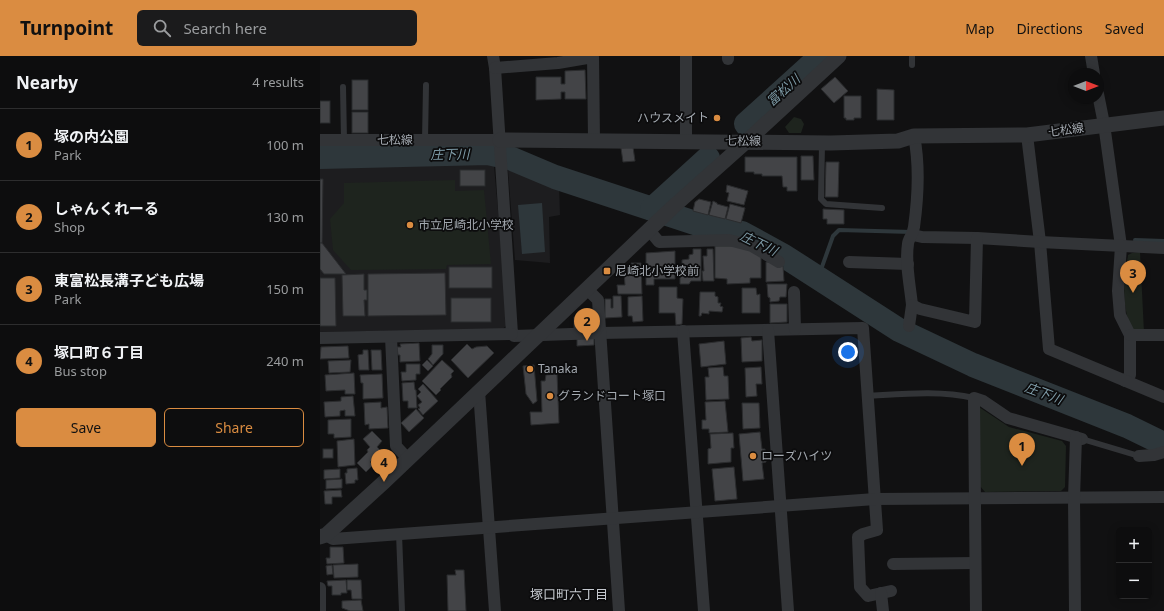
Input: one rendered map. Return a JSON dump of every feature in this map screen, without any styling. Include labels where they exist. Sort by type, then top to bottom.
[{"type":"street","points":[[686,56],[686,141]]},
{"type":"street","points":[[839,56],[673,207],[587,289],[522,335],[479,391],[402,452],[323,536],[333,539],[876,499],[1164,497]]},
{"type":"street","points":[[1091,56],[1093,68]]},
{"type":"street","points":[[522,335],[502,166],[494,62],[518,61],[558,63],[593,57],[594,140]]},
{"type":"street","points":[[1100,104],[1122,246],[1118,291],[1120,314],[1130,335],[1130,375],[1125,381]]},
{"type":"street","name":"七松線","points":[[320,140],[425,140],[500,144],[594,140],[822,142],[898,141],[914,136],[1027,135],[1104,124],[1164,118]]},
{"type":"street","points":[[1027,135],[1040,242],[1049,349],[1164,397]]},
{"type":"street","points":[[909,326],[912,305],[908,264],[908,242],[913,232],[918,194],[917,151],[914,136]]},
{"type":"street","points":[[652,228],[659,242],[728,240],[752,246],[779,262]]},
{"type":"street","points":[[913,232],[922,237],[977,238],[1164,248]]},
{"type":"street","points":[[912,305],[920,309],[975,322],[977,238]]},
{"type":"street","points":[[849,262],[908,264]]},
{"type":"street","points":[[587,289],[598,300],[619,611]]},
{"type":"street","points":[[794,292],[795,329]]},
{"type":"street","points":[[320,338],[863,328],[877,530],[858,537],[860,587],[868,596],[886,592],[883,611]]},
{"type":"street","points":[[768,330],[788,611]]},
{"type":"street","points":[[683,331],[704,611]]},
{"type":"street","points":[[1130,335],[1164,335]]},
{"type":"street","points":[[391,337],[402,452]]},
{"type":"street","points":[[479,391],[495,611]]},
{"type":"street","points":[[976,611],[974,398],[982,401],[1008,418],[1079,438],[1074,498],[1074,611]]},
{"type":"street","points":[[1139,456],[1154,455],[1164,452]]},
{"type":"street","points":[[893,564],[975,563]]},
{"type":"street","points":[[320,588],[320,611]]},
{"type":"lane","points":[[912,56],[912,65]]},
{"type":"lane","points":[[425,140],[426,85]]},
{"type":"lane","points":[[344,87],[344,140]]},
{"type":"lane","points":[[822,142],[821,198],[826,204],[882,208]]},
{"type":"lane","points":[[868,396],[915,393],[955,394],[974,398]]},
{"type":"lane","points":[[1079,438],[1139,456]]},
{"type":"lane","points":[[399,534],[402,611]]},
{"type":"shaded area","points":[[794,117],[801,119],[804,124],[801,133],[789,133],[785,127]]},
{"type":"shaded area","name":"市立尼崎北小学校","points":[[320,163],[494,166],[508,323],[503,329],[320,332]]},
{"type":"shaded area","name":"市立尼崎北小学校","points":[[508,170],[559,185],[560,215],[549,217],[550,263],[515,260]]},
{"type":"shaded area","points":[[455,180],[455,191],[484,190],[491,264],[447,265],[446,269],[351,270],[333,250],[330,219],[344,203],[344,183]]},
{"type":"shaded area","points":[[542,203],[545,252],[522,254],[518,205]]},
{"type":"shaded area","points":[[1140,252],[1144,332],[1131,329],[1124,292],[1128,255]]},
{"type":"shaded area","points":[[979,407],[1009,427],[1062,441],[1066,446],[1065,487],[1061,491],[985,492],[980,486]]},
{"type":"building","points":[[585,70],[586,99],[565,99],[565,92],[561,92],[561,99],[536,100],[536,77],[561,77],[561,84],[565,84],[565,71]]},
{"type":"building","points":[[835,77],[848,91],[834,103],[821,89]]},
{"type":"building","points":[[352,80],[368,80],[368,110],[352,110]]},
{"type":"building","points":[[877,89],[894,90],[894,120],[877,120]]},
{"type":"building","points":[[844,96],[861,96],[861,118],[846,120],[846,118],[844,118]]},
{"type":"building","points":[[320,101],[330,101],[330,123],[320,123]]},
{"type":"building","points":[[352,112],[368,112],[368,133],[352,133]]},
{"type":"building","points":[[633,147],[635,161],[623,162],[621,148]]},
{"type":"building","points":[[801,156],[813,156],[814,180],[801,180]]},
{"type":"building","points":[[745,157],[797,157],[797,191],[787,191],[787,187],[783,187],[782,176],[762,176],[762,174],[754,174],[754,172],[745,172]]},
{"type":"building","points":[[826,162],[839,162],[838,197],[825,197]]},
{"type":"building","points":[[460,170],[485,170],[485,186],[460,186]]},
{"type":"building","points":[[320,179],[323,179],[322,243],[320,243]]},
{"type":"building","points":[[727,185],[748,191],[744,205],[727,201],[729,193],[726,192]]},
{"type":"building","points":[[699,199],[711,202],[708,215],[693,211],[695,202]]},
{"type":"building","points":[[713,201],[717,204],[728,207],[725,219],[709,215]]},
{"type":"building","points":[[730,204],[745,208],[741,223],[726,219]]},
{"type":"building","points":[[823,209],[844,210],[844,224],[827,224],[827,219],[823,219]]},
{"type":"building","points":[[320,243],[322,243],[346,274],[324,274],[320,269]]},
{"type":"building","points":[[715,246],[742,246],[761,255],[761,278],[750,278],[750,283],[727,284],[727,279],[715,278]]},
{"type":"building","points":[[693,249],[701,249],[701,281],[691,281],[689,284],[680,284],[682,260],[689,259],[689,255],[693,254]]},
{"type":"building","points":[[707,249],[713,249],[714,281],[703,281],[703,256],[707,256]]},
{"type":"building","points":[[675,251],[675,279],[654,279],[654,285],[646,285],[646,253]]},
{"type":"building","points":[[766,262],[775,262],[783,266],[784,281],[766,282]]},
{"type":"building","points":[[631,263],[641,263],[642,294],[618,294],[617,285],[625,285],[624,271],[627,270],[627,266],[631,265]]},
{"type":"building","points":[[449,267],[492,267],[492,288],[449,288]]},
{"type":"building","points":[[445,273],[446,315],[368,316],[368,274]]},
{"type":"building","points":[[364,274],[364,290],[367,290],[367,300],[364,300],[365,316],[343,316],[342,275]]},
{"type":"building","points":[[320,278],[335,278],[336,326],[320,326]]},
{"type":"building","points":[[767,284],[787,284],[786,297],[780,297],[779,301],[770,302]]},
{"type":"building","points":[[659,287],[677,287],[677,298],[683,299],[682,324],[676,325],[675,313],[659,313]]},
{"type":"building","points":[[742,288],[756,288],[757,295],[760,294],[760,313],[742,313]]},
{"type":"building","points":[[700,292],[715,292],[715,296],[718,297],[718,303],[721,303],[720,306],[723,307],[722,312],[709,311],[709,314],[702,313],[701,316],[699,316]]},
{"type":"building","points":[[613,296],[621,296],[622,317],[605,318],[605,299],[611,299],[611,308],[613,308]]},
{"type":"building","points":[[642,296],[643,321],[633,322],[632,316],[628,316],[628,297]]},
{"type":"building","points":[[451,298],[491,298],[491,322],[451,322]]},
{"type":"building","points":[[770,304],[787,304],[787,322],[770,323]]},
{"type":"building","points":[[590,315],[591,327],[574,328],[574,317]]},
{"type":"building","points":[[751,337],[752,341],[762,340],[762,361],[742,362],[741,338]]},
{"type":"building","points":[[594,338],[594,345],[577,346],[577,339]]},
{"type":"building","points":[[724,341],[726,364],[701,367],[699,344]]},
{"type":"building","points":[[419,343],[420,361],[400,362],[400,355],[398,355],[397,347],[401,347],[400,344]]},
{"type":"building","points":[[467,344],[472,349],[487,346],[494,353],[468,378],[451,360]]},
{"type":"building","points":[[432,345],[443,345],[443,354],[433,365],[428,359],[432,354]]},
{"type":"building","points":[[348,346],[349,358],[320,359],[321,347]]},
{"type":"building","points":[[363,350],[368,350],[369,370],[359,370],[358,355],[363,354]]},
{"type":"building","points":[[371,350],[381,350],[382,370],[372,370]]},
{"type":"building","points":[[351,360],[350,372],[329,373],[328,361]]},
{"type":"building","points":[[427,360],[433,366],[428,371],[422,365]]},
{"type":"building","points":[[442,360],[454,371],[451,374],[452,377],[436,395],[422,381]]},
{"type":"building","points":[[406,364],[420,364],[420,374],[416,374],[416,380],[402,381],[401,372],[406,372]]},
{"type":"building","points":[[534,365],[537,401],[533,404],[526,394],[523,366]]},
{"type":"building","points":[[723,367],[724,376],[728,376],[729,399],[706,400],[705,377],[709,377],[708,368]]},
{"type":"building","points":[[761,367],[762,384],[756,384],[757,396],[746,397],[745,368]]},
{"type":"building","points":[[354,373],[355,394],[345,394],[345,390],[326,391],[325,375]]},
{"type":"building","points":[[382,374],[383,398],[363,399],[363,383],[361,383],[360,375]]},
{"type":"building","name":"グランドコート塚口","points":[[557,374],[559,423],[531,425],[530,412],[542,412],[541,381],[545,381],[546,375]]},
{"type":"building","points":[[414,382],[417,408],[408,408],[408,401],[403,401],[402,383]]},
{"type":"building","points":[[423,384],[438,401],[423,415],[418,409],[420,408],[418,405],[422,402],[417,396],[421,392],[418,389]]},
{"type":"building","points":[[353,396],[355,416],[345,416],[345,410],[340,411],[340,416],[325,417],[324,402],[341,401],[341,397]]},
{"type":"building","points":[[725,401],[728,432],[709,433],[709,429],[702,429],[702,420],[706,420],[705,402]]},
{"type":"building","points":[[381,402],[381,408],[387,407],[388,428],[369,429],[369,424],[365,425],[364,403]]},
{"type":"building","points":[[742,403],[759,403],[760,428],[743,429]]},
{"type":"building","points":[[416,409],[424,418],[409,432],[401,423]]},
{"type":"building","points":[[351,419],[351,437],[334,438],[334,434],[328,434],[328,420]]},
{"type":"building","points":[[372,431],[382,441],[377,447],[384,454],[377,461],[374,458],[370,462],[373,465],[366,472],[357,463],[368,452],[367,450],[370,447],[363,439]]},
{"type":"building","name":"ローズハイツ","points":[[760,432],[762,449],[765,449],[766,462],[762,463],[764,479],[743,481],[739,434]]},
{"type":"building","points":[[733,433],[734,448],[731,448],[731,462],[708,464],[708,449],[711,448],[710,434]]},
{"type":"building","points":[[354,439],[355,465],[338,467],[337,441]]},
{"type":"building","points":[[323,449],[333,449],[333,458],[323,458]]},
{"type":"building","points":[[734,467],[737,499],[715,501],[712,469]]},
{"type":"building","points":[[357,468],[358,480],[355,480],[355,483],[346,484],[345,473],[347,473],[347,469]]},
{"type":"building","points":[[340,469],[340,478],[324,479],[324,470]]},
{"type":"building","points":[[342,479],[342,488],[326,489],[326,480]]},
{"type":"building","points":[[341,490],[342,497],[332,497],[332,504],[325,504],[324,491]]},
{"type":"building","points":[[330,547],[343,547],[344,563],[327,564],[326,558],[330,558]]},
{"type":"building","points":[[358,564],[358,577],[334,578],[333,565]]},
{"type":"building","points":[[332,565],[333,574],[327,575],[326,566]]},
{"type":"building","points":[[455,570],[464,570],[466,611],[448,611],[447,575],[456,575]]},
{"type":"building","points":[[346,580],[347,593],[332,595],[332,586],[328,586],[327,581]]},
{"type":"building","points":[[347,580],[361,580],[362,599],[352,599],[351,590],[347,590]]},
{"type":"building","points":[[361,600],[363,611],[350,611],[342,608],[342,601]]},
{"type":"waterway","name":"富松川","points":[[746,124],[821,56]]},
{"type":"waterway","name":"庄下川","points":[[320,157],[488,153],[510,158],[555,177],[704,226],[742,233],[784,256],[899,330],[973,365],[1127,426],[1164,444]]},
{"type":"waterway","name":"富松川","points":[[652,209],[708,158]]},
{"type":"waterway","points":[[818,278],[833,236],[839,230],[912,232]]},
{"type":"waterway","points":[[1135,240],[1164,241]]},
{"type":"place","name":"ハウスメイト","points":[[717,118]]},
{"type":"place","name":"市立尼崎北小学校","points":[[410,225]]},
{"type":"place","name":"尼崎北小学校前","points":[[607,271]]},
{"type":"place","name":"東富松長溝子ども広場","points":[[1133,293]]},
{"type":"place","name":"しゃんくれーる","points":[[587,341]]},
{"type":"place","name":"Tanaka","points":[[530,369]]},
{"type":"place","name":"グランドコート塚口","points":[[550,396]]},
{"type":"place","name":"ローズハイツ","points":[[753,456]]},
{"type":"place","name":"塚の内公園","points":[[1022,466]]},
{"type":"place","name":"塚口町６丁目","points":[[384,482]]},
{"type":"district","name":"塚口町六丁目","points":[[569,594]]}]
